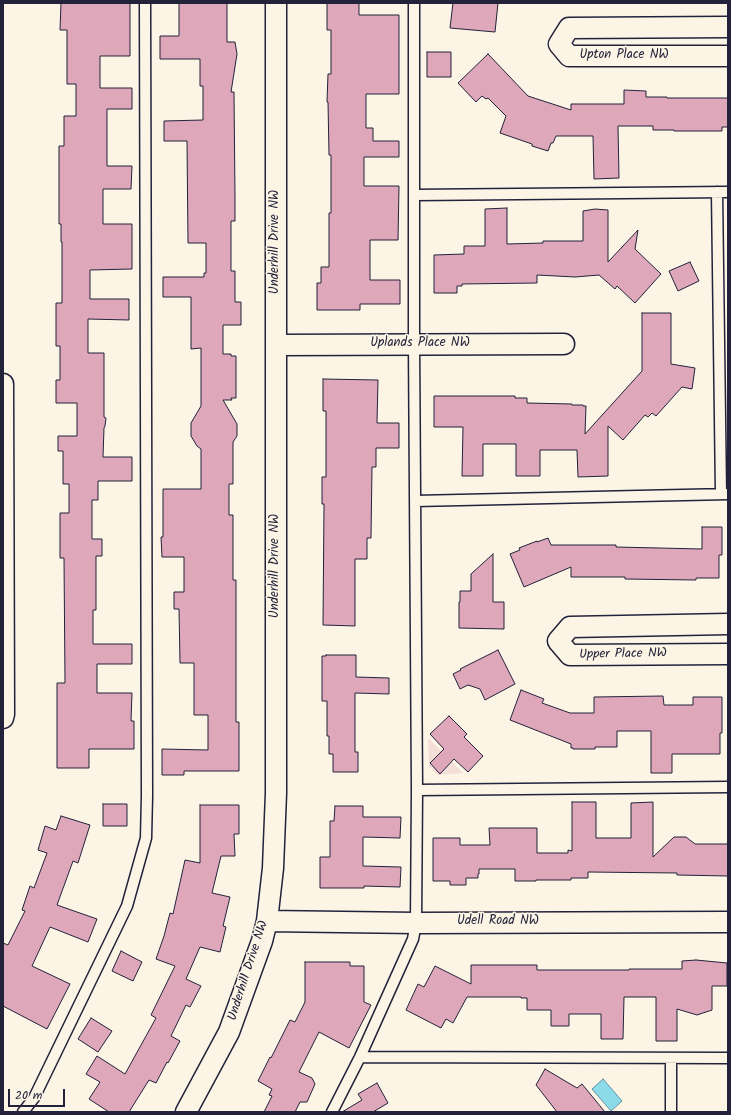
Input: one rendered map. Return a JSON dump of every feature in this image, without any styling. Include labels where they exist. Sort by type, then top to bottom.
[{"type":"street","name":"Underhill Drive NW","points":[[186,1112],[229,1032],[262,941],[267,921],[273,868],[276,792],[276,3]]},
{"type":"street","name":"Upton Place NW","points":[[728,27],[569,28],[559,44],[569,56],[728,56]]},
{"type":"street","name":"Uplands Place NW","points":[[276,345],[564,344]]},
{"type":"street","points":[[3,384],[3,718]]},
{"type":"street","name":"Upper Place NW","points":[[728,624],[570,627],[558,641],[570,655],[728,654]]},
{"type":"street","name":"Udell Road NW","points":[[267,921],[728,922]]},
{"type":"lane","points":[[23,1112],[34,1098],[127,906],[146,838],[145,3]]},
{"type":"lane","points":[[332,1112],[360,1057],[413,939],[416,922],[417,790],[414,344],[414,3]]},
{"type":"lane","points":[[415,501],[724,494],[717,192]]},
{"type":"lane","points":[[414,195],[728,192]]},
{"type":"lane","points":[[417,790],[728,787]]},
{"type":"lane","points":[[360,1057],[728,1058]]},
{"type":"lane","points":[[672,1058],[672,1112]]},
{"type":"shaded area","points":[[428,738],[463,773],[437,775],[429,766]]},
{"type":"water","points":[[603,1079],[622,1101],[611,1111],[592,1089]]},
{"type":"building","points":[[61,3],[130,3],[130,56],[100,56],[100,88],[132,88],[132,109],[107,109],[107,166],[132,166],[131,189],[103,189],[103,224],[132,224],[132,269],[90,270],[90,299],[129,299],[129,320],[88,319],[88,353],[104,353],[104,417],[106,418],[104,428],[103,457],[132,457],[132,481],[98,481],[98,500],[92,500],[92,539],[102,539],[102,556],[96,556],[96,610],[93,610],[93,644],[132,644],[132,664],[97,664],[97,693],[132,693],[131,721],[134,721],[134,749],[89,749],[89,768],[57,768],[57,683],[65,683],[64,558],[60,558],[60,513],[69,513],[69,484],[63,484],[63,451],[58,451],[58,436],[77,436],[77,403],[56,403],[56,380],[60,380],[60,346],[56,346],[56,303],[62,303],[62,242],[61,224],[59,224],[59,146],[64,146],[64,116],[76,116],[76,84],[67,84],[67,30],[60,30]]},
{"type":"building","points":[[179,3],[227,3],[227,42],[235,42],[237,54],[231,92],[234,92],[235,221],[231,221],[231,271],[235,271],[235,302],[241,302],[241,325],[223,325],[223,354],[231,354],[231,356],[236,356],[236,398],[231,398],[232,400],[223,400],[237,424],[237,436],[233,442],[233,484],[229,484],[229,515],[233,515],[233,580],[236,580],[236,722],[239,722],[239,771],[184,771],[184,775],[162,775],[162,749],[208,750],[208,715],[194,715],[194,663],[180,663],[179,609],[174,609],[174,592],[184,592],[184,557],[162,557],[161,537],[163,537],[163,489],[201,489],[201,449],[197,446],[191,436],[191,423],[201,406],[201,348],[191,349],[191,297],[163,297],[163,277],[204,277],[204,273],[206,273],[206,243],[188,243],[187,141],[164,141],[164,121],[203,120],[203,86],[200,86],[200,59],[160,59],[160,36],[179,36]]},
{"type":"building","points":[[327,3],[359,3],[359,15],[399,15],[399,94],[366,94],[366,128],[373,128],[373,141],[399,141],[399,157],[364,157],[364,186],[399,186],[398,240],[370,240],[370,280],[400,280],[400,304],[360,304],[360,310],[317,310],[317,283],[321,283],[321,267],[329,267],[329,213],[331,213],[331,155],[329,155],[327,102],[328,74],[331,74],[331,30],[327,30]]},
{"type":"building","points":[[453,3],[498,3],[495,32],[450,28]]},
{"type":"building","points":[[427,52],[451,52],[451,77],[427,77]]},
{"type":"building","points":[[488,54],[528,96],[571,110],[571,104],[624,104],[624,90],[646,91],[646,97],[728,98],[728,127],[722,127],[722,131],[674,131],[653,130],[653,126],[618,126],[619,178],[594,179],[593,136],[556,136],[548,151],[500,133],[506,116],[488,98],[486,99],[482,96],[476,102],[458,83]]},
{"type":"building","points":[[507,208],[507,244],[543,243],[543,241],[583,241],[583,211],[595,209],[608,210],[608,262],[638,230],[635,249],[661,274],[635,303],[617,286],[615,289],[599,275],[575,277],[537,275],[537,283],[462,284],[462,286],[457,286],[457,293],[434,293],[434,255],[464,254],[464,246],[485,246],[485,209]]},
{"type":"building","points":[[690,262],[699,281],[678,291],[669,271]]},
{"type":"building","points":[[642,313],[671,313],[671,364],[695,368],[692,389],[682,387],[656,416],[652,413],[648,417],[645,415],[623,440],[608,426],[608,476],[578,477],[577,450],[540,450],[540,476],[516,476],[516,444],[483,444],[483,476],[462,476],[463,427],[434,427],[434,396],[515,396],[515,398],[527,398],[527,403],[583,405],[586,406],[585,434],[642,371]]},
{"type":"building","points":[[323,379],[378,380],[377,423],[399,423],[399,448],[376,448],[376,467],[372,467],[371,538],[367,538],[367,559],[355,559],[355,626],[323,625],[324,504],[322,504],[322,477],[326,477],[326,411],[323,411]]},
{"type":"building","points":[[702,527],[722,527],[722,555],[719,555],[719,578],[696,578],[696,580],[625,579],[625,577],[571,577],[571,567],[524,587],[510,554],[520,550],[519,548],[548,538],[551,545],[616,545],[616,547],[702,549]]},
{"type":"building","points":[[493,554],[493,602],[504,602],[504,629],[459,628],[460,591],[471,591],[471,574]]},
{"type":"building","points":[[498,650],[515,684],[485,700],[480,689],[468,685],[460,689],[453,674]]},
{"type":"building","points":[[356,655],[356,677],[389,678],[389,694],[355,693],[355,752],[358,752],[358,772],[333,772],[333,754],[329,754],[329,736],[327,736],[327,701],[322,701],[322,656]]},
{"type":"building","points":[[521,690],[544,699],[542,703],[570,713],[594,713],[594,697],[663,696],[664,705],[693,705],[693,697],[722,697],[722,733],[720,733],[720,754],[672,754],[672,773],[651,773],[651,731],[617,731],[617,747],[573,749],[571,748],[571,744],[510,720]]},
{"type":"building","points":[[449,716],[467,734],[464,737],[483,756],[468,772],[454,759],[440,774],[430,763],[444,749],[430,734]]},
{"type":"building","points":[[572,802],[596,802],[596,838],[631,838],[631,803],[653,802],[653,857],[674,837],[686,837],[695,844],[728,844],[728,876],[677,875],[677,873],[588,872],[588,878],[571,878],[571,880],[515,881],[515,869],[479,869],[478,878],[466,878],[466,885],[450,885],[450,881],[433,881],[433,838],[460,838],[460,845],[490,845],[489,828],[537,828],[537,853],[568,853],[568,850],[572,851]]},
{"type":"building","points":[[103,804],[127,804],[127,826],[103,826]]},
{"type":"building","points":[[200,805],[239,805],[239,834],[234,834],[235,856],[221,856],[212,893],[230,897],[223,926],[226,927],[220,952],[200,947],[186,979],[201,986],[190,1007],[186,1005],[171,1036],[180,1041],[156,1083],[149,1080],[129,1112],[109,1112],[89,1099],[100,1082],[86,1074],[97,1056],[125,1074],[156,1018],[151,1015],[175,966],[156,959],[170,913],[173,914],[185,860],[200,863]]},
{"type":"building","points":[[335,806],[363,806],[363,817],[401,817],[400,838],[363,837],[363,866],[401,867],[400,887],[364,886],[364,888],[320,888],[320,857],[330,857],[330,821],[334,821]]},
{"type":"building","points":[[61,816],[90,825],[78,863],[73,861],[57,905],[97,919],[88,942],[50,927],[32,966],[70,984],[47,1029],[3,1006],[3,943],[8,945],[25,911],[22,910],[30,886],[34,888],[47,853],[38,850],[45,826],[56,830]]},
{"type":"building","points":[[121,951],[142,962],[133,981],[112,971]]},
{"type":"building","points":[[696,960],[727,963],[727,986],[712,986],[712,1010],[697,1015],[677,1009],[677,1041],[656,1041],[656,997],[624,997],[623,1039],[601,1039],[601,1014],[569,1014],[569,1026],[551,1026],[551,1010],[527,1010],[527,998],[521,997],[467,997],[453,1023],[446,1019],[441,1028],[406,1010],[418,984],[424,987],[435,966],[471,984],[471,965],[537,965],[537,970],[682,969],[682,961]]},
{"type":"building","points":[[305,962],[350,962],[350,966],[364,966],[364,1002],[371,1005],[349,1048],[319,1032],[299,1072],[312,1078],[315,1084],[307,1102],[300,1102],[295,1112],[264,1112],[272,1096],[269,1095],[272,1089],[258,1081],[290,1020],[295,1022],[305,1002]]},
{"type":"building","points":[[91,1018],[112,1031],[98,1052],[78,1039]]},
{"type":"building","points":[[545,1069],[577,1088],[582,1084],[605,1112],[557,1112],[536,1085]]},
{"type":"building","points":[[377,1083],[388,1103],[373,1112],[342,1112],[362,1100],[358,1094]]}]
